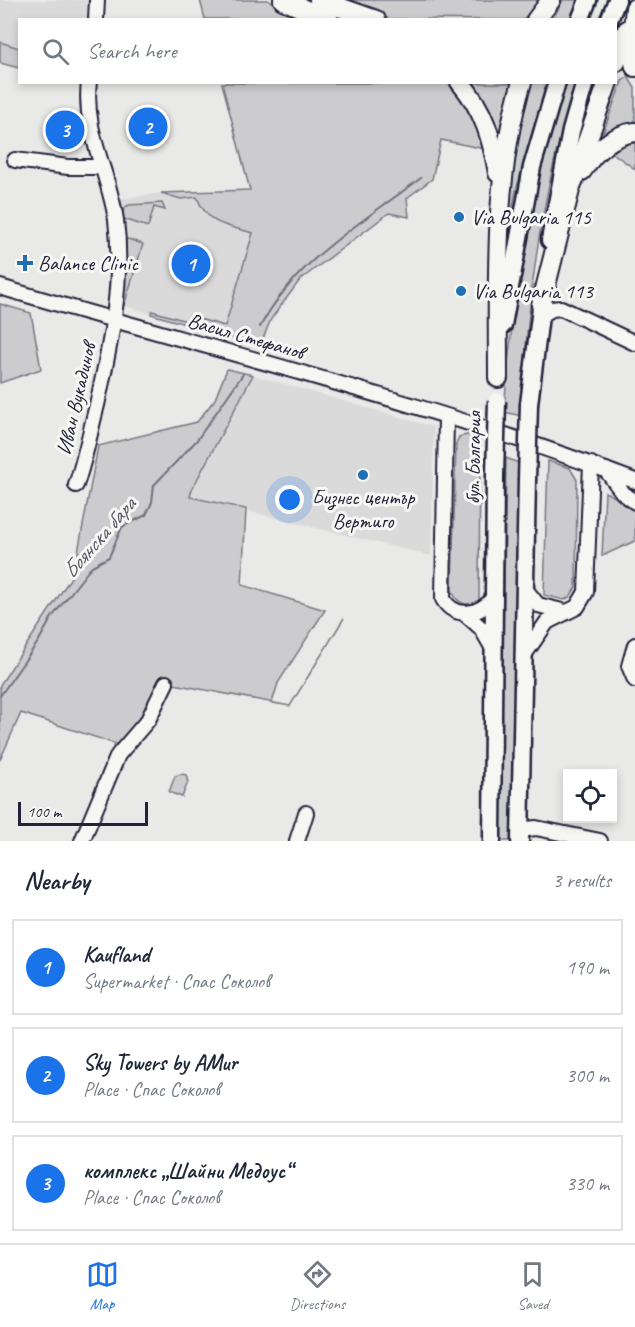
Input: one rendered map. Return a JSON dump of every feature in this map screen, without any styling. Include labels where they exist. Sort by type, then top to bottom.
[{"type":"highway","points":[[283,0],[324,18]]},
{"type":"highway","points":[[319,0],[370,18]]},
{"type":"highway","points":[[538,18],[552,0]]},
{"type":"highway","points":[[546,18],[552,0]]},
{"type":"highway","points":[[617,56],[635,7]]},
{"type":"highway","points":[[635,7],[631,47],[635,67]]},
{"type":"highway","points":[[462,84],[482,111],[488,126],[502,198]]},
{"type":"highway","points":[[498,378],[498,282],[502,198],[507,145],[522,84]]},
{"type":"highway","points":[[540,311],[570,190],[607,84]]},
{"type":"highway","points":[[570,190],[591,157],[606,144],[635,132]]},
{"type":"main road","points":[[581,18],[588,0]]},
{"type":"main road","points":[[610,18],[617,0]]},
{"type":"main road","name":"бул. България","points":[[492,841],[492,647],[498,378],[506,308],[521,221],[532,167],[556,84]]},
{"type":"main road","points":[[520,836],[529,404],[540,311],[562,169],[584,84]]},
{"type":"street","points":[[96,18],[97,0]]},
{"type":"street","name":"Иван Вукадинов","points":[[76,485],[82,468],[114,321],[116,222],[90,131],[87,99],[89,84]]},
{"type":"street","points":[[15,160],[68,167],[101,167]]},
{"type":"street","name":"Васил Стефанов","points":[[0,287],[480,427],[548,448],[635,481]]},
{"type":"street","points":[[540,311],[561,308],[635,343]]},
{"type":"street","points":[[446,417],[442,595],[451,609],[464,613],[481,628],[492,647]]},
{"type":"street","points":[[524,655],[547,622],[581,603],[586,592],[591,464]]},
{"type":"street","points":[[606,470],[623,493],[635,502]]},
{"type":"street","points":[[526,590],[538,605],[568,612]]},
{"type":"street","points":[[464,613],[482,609],[493,598]]},
{"type":"street","points":[[635,645],[629,666],[635,680]]},
{"type":"street","points":[[82,841],[118,755],[148,720],[166,683]]},
{"type":"street","points":[[297,841],[305,818]]},
{"type":"street","points":[[520,836],[536,828],[600,841]]},
{"type":"shaded area","points":[[0,0],[90,0],[89,18],[18,18],[18,48],[0,42]]},
{"type":"shaded area","points":[[200,0],[268,0],[297,18],[205,18]]},
{"type":"shaded area","points":[[330,0],[539,0],[525,18],[387,18]]},
{"type":"shaded area","points":[[563,0],[578,0],[570,18],[554,18]]},
{"type":"shaded area","points":[[0,42],[18,48],[18,68],[0,63]]},
{"type":"shaded area","points":[[628,77],[635,88],[635,127],[600,141],[622,81]]},
{"type":"shaded area","points":[[222,84],[452,84],[466,98],[485,149],[441,140],[432,179],[407,198],[409,217],[389,213],[300,280],[271,319],[260,346],[151,314],[152,311],[190,322],[192,317],[225,326],[253,233],[226,226],[212,219],[201,207],[197,197],[181,199],[161,193],[250,190]]},
{"type":"shaded area","points":[[469,84],[511,84],[500,129],[495,130]]},
{"type":"shaded area","points":[[529,84],[547,84],[516,191],[509,228],[506,225],[514,145]]},
{"type":"shaded area","points":[[563,84],[576,84],[553,165],[537,247],[527,331],[522,416],[504,412],[507,369],[524,246],[551,124]]},
{"type":"shaded area","points":[[635,138],[635,169],[607,149]]},
{"type":"shaded area","points":[[250,190],[262,238],[232,338],[124,306],[119,199],[161,193]]},
{"type":"shaded area","points":[[162,203],[165,210],[154,207],[148,227],[124,219],[122,216],[124,208],[129,205]]},
{"type":"shaded area","points":[[128,239],[143,244],[124,306],[122,241]]},
{"type":"shaded area","points":[[0,304],[31,313],[41,369],[0,383]]},
{"type":"shaded area","points":[[227,369],[253,375],[192,489],[190,497],[246,509],[242,585],[325,610],[278,683],[272,703],[174,684],[119,745],[21,713],[0,760],[0,685],[74,573],[98,446],[197,422],[215,399]]},
{"type":"shaded area","points":[[253,375],[434,427],[431,556],[190,497],[192,489]]},
{"type":"shaded area","points":[[471,434],[480,437],[479,603],[470,604],[459,601],[452,590],[456,444],[459,437]]},
{"type":"shaded area","points":[[506,458],[521,464],[514,841],[500,841]]},
{"type":"shaded area","points":[[548,461],[570,468],[577,480],[576,587],[570,597],[564,600],[544,595]]},
{"type":"shaded area","points":[[605,492],[635,507],[635,541],[602,556]]},
{"type":"shaded area","points":[[186,775],[188,782],[182,797],[169,792],[175,776]]},
{"type":"waterway","name":"Боянска бара","points":[[260,327],[275,303],[311,262],[353,227],[421,178]]},
{"type":"waterway","name":"Боянска бара","points":[[0,696],[38,642],[52,617],[92,566],[109,557],[122,527],[146,515],[152,502],[154,485],[197,440],[243,374]]},
{"type":"place","name":"Sky Towers by AMur","points":[[148,127]]},
{"type":"place","name":"комплекс „Шайни Медоус“","points":[[65,130]]},
{"type":"place","name":"Via Bulgaria 115","points":[[459,217]]},
{"type":"place","name":"Balance Clinic","points":[[25,263]]},
{"type":"place","name":"Kaufland","points":[[191,264]]},
{"type":"place","name":"Via Bulgaria 113","points":[[461,291]]},
{"type":"place","name":"Бизнес център Вертиго","points":[[363,475]]}]
